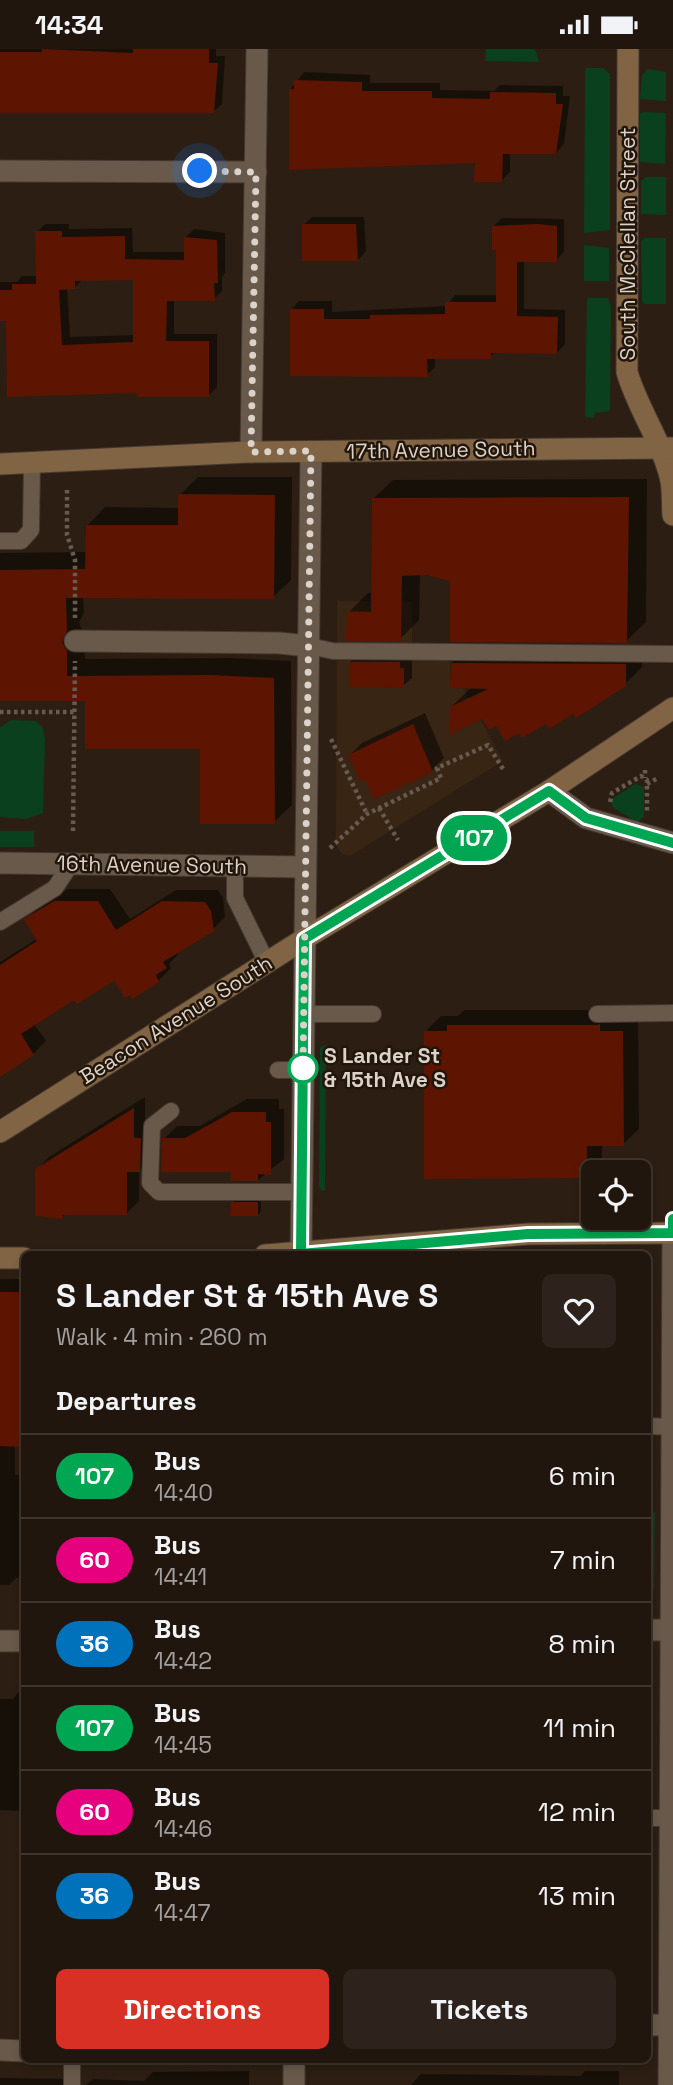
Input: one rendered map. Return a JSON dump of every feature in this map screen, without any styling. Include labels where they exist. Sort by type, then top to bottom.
[{"type":"main road","name":"South McClellan Street","points":[[628,49],[627,372],[634,396],[667,448],[673,515]]},
{"type":"main road","name":"17th Avenue South","points":[[0,464],[251,452],[667,448]]},
{"type":"main road","name":"Beacon Avenue South","points":[[0,1132],[304,939],[549,791],[673,708]]},
{"type":"main road","points":[[371,1251],[441,1248],[528,1234],[673,1233],[673,1216]]},
{"type":"main road","points":[[0,1258],[21,1258]]},
{"type":"street","points":[[251,452],[257,49]]},
{"type":"street","points":[[0,171],[256,172]]},
{"type":"street","points":[[301,1251],[311,451]]},
{"type":"street","points":[[75,641],[279,642],[309,646]]},
{"type":"street","points":[[549,791],[586,818],[673,843]]},
{"type":"street","name":"16th Avenue South","points":[[0,863],[304,867]]},
{"type":"street","points":[[669,2085],[673,1233]]},
{"type":"street","points":[[651,1630],[672,1630]]},
{"type":"street","points":[[0,1641],[21,1641]]},
{"type":"street","points":[[651,2025],[671,2025]]},
{"type":"street","points":[[0,2050],[21,2051]]},
{"type":"street","points":[[294,2063],[294,2085]]},
{"type":"lane","points":[[0,541],[21,541],[31,530],[32,463]]},
{"type":"lane","points":[[309,646],[333,651],[673,654]]},
{"type":"lane","points":[[0,922],[55,888],[71,864]]},
{"type":"lane","points":[[235,865],[235,898],[267,963]]},
{"type":"lane","points":[[597,1014],[673,1013]]},
{"type":"lane","points":[[303,1014],[373,1014]]},
{"type":"lane","points":[[278,1070],[303,1070]]},
{"type":"lane","points":[[170,1111],[152,1126],[150,1183],[159,1192],[302,1192]]},
{"type":"lane","points":[[651,1426],[672,1427]]},
{"type":"lane","points":[[651,1818],[672,1818]]},
{"type":"lane","points":[[72,2063],[72,2085]]},
{"type":"path","points":[[0,712],[74,712]]},
{"type":"path","points":[[331,738],[367,814]]},
{"type":"path","points":[[330,848],[367,814],[441,778],[437,768],[488,745],[503,769]]},
{"type":"path","points":[[645,770],[647,820]]},
{"type":"path","points":[[610,801],[612,793],[638,776],[645,778]]},
{"type":"path","points":[[647,784],[658,778]]},
{"type":"path","points":[[379,808],[398,840]]},
{"type":"shaded area","points":[[337,601],[412,602],[412,651],[450,651],[450,688],[463,688],[503,761],[350,856],[342,854],[336,845]]},
{"type":"green space","points":[[486,49],[535,49],[539,62],[485,61]]},
{"type":"green space","points":[[585,68],[603,68],[610,74],[610,230],[584,233]]},
{"type":"green space","points":[[648,69],[666,72],[666,101],[640,99],[642,75]]},
{"type":"green space","points":[[666,113],[665,164],[640,162],[640,114]]},
{"type":"green space","points":[[646,177],[666,177],[666,215],[641,214],[641,181]]},
{"type":"green space","points":[[644,238],[666,238],[666,304],[644,304],[642,301],[641,242]]},
{"type":"green space","points":[[584,245],[609,248],[609,281],[584,281]]},
{"type":"green space","points":[[587,298],[608,298],[611,306],[610,411],[595,413],[594,418],[585,417]]},
{"type":"green space","points":[[11,720],[36,721],[43,728],[45,739],[43,813],[26,819],[0,817],[0,727]]},
{"type":"green space","points":[[635,784],[644,787],[644,817],[637,822],[612,807],[612,799]]},
{"type":"green space","points":[[0,831],[34,831],[34,847],[0,847]]},
{"type":"green space","points":[[326,1045],[325,1190],[322,1191],[319,1186],[320,1048]]},
{"type":"green space","points":[[651,1511],[655,1512],[654,1589],[651,1589]]},
{"type":"building","points":[[42,49],[133,53],[133,49],[209,49],[209,63],[218,63],[214,113],[0,113],[0,52],[42,52]]},
{"type":"building","points":[[294,80],[362,82],[362,91],[432,91],[432,98],[490,99],[490,92],[556,93],[556,104],[563,104],[556,154],[503,154],[502,182],[474,182],[475,163],[289,170],[289,89],[294,89]]},
{"type":"building","points":[[302,224],[356,224],[358,261],[302,261]]},
{"type":"building","points":[[492,226],[557,226],[557,262],[517,262],[517,316],[558,317],[557,354],[491,353],[491,359],[427,359],[428,377],[290,376],[290,309],[324,309],[324,319],[370,319],[370,315],[445,314],[445,302],[496,302],[496,250],[492,250]]},
{"type":"building","points":[[35,231],[62,231],[62,237],[125,236],[125,259],[184,260],[184,237],[217,240],[218,283],[214,283],[215,301],[167,301],[166,341],[209,341],[209,397],[137,397],[137,393],[7,397],[6,321],[0,321],[0,290],[12,290],[12,284],[36,284]],"holes":[[[133,280],[133,342],[62,345],[59,290],[75,289],[75,281]]]},
{"type":"building","points":[[178,494],[275,495],[274,599],[66,598],[67,631],[62,642],[67,651],[67,676],[212,675],[274,678],[275,824],[200,824],[200,749],[85,749],[85,701],[0,701],[0,570],[85,569],[86,525],[178,525]]},
{"type":"building","points":[[629,497],[627,643],[450,642],[450,581],[426,575],[402,576],[401,641],[346,641],[347,611],[371,612],[372,498]]},
{"type":"building","points":[[349,662],[400,662],[400,668],[404,668],[404,688],[349,687]]},
{"type":"building","points":[[451,663],[626,664],[626,686],[576,718],[573,714],[549,729],[546,724],[522,738],[519,733],[505,741],[496,726],[489,730],[482,719],[449,735],[450,707],[488,689],[450,688]]},
{"type":"building","points":[[413,724],[433,772],[374,799],[365,779],[361,782],[348,755]]},
{"type":"building","points":[[54,901],[98,901],[116,930],[162,901],[205,902],[211,911],[214,931],[163,962],[167,968],[156,975],[159,982],[132,999],[130,995],[125,998],[114,981],[77,1004],[74,1000],[21,1034],[34,1055],[0,1077],[0,965],[37,941],[24,919]]},
{"type":"building","points":[[600,1024],[600,1031],[623,1031],[624,1146],[587,1146],[587,1160],[581,1160],[581,1178],[424,1179],[424,1031],[447,1031],[447,1025]]},
{"type":"building","points":[[134,1108],[134,1138],[141,1138],[140,1172],[127,1172],[127,1215],[63,1215],[63,1219],[35,1216],[35,1169]]},
{"type":"building","points":[[232,1112],[266,1112],[266,1122],[271,1122],[271,1175],[258,1174],[258,1181],[231,1181],[231,1172],[161,1172],[162,1138],[185,1138]]},
{"type":"building","points":[[231,1202],[258,1202],[258,1216],[230,1216]]},
{"type":"building","points":[[0,1292],[21,1292],[21,1447],[0,1446]]},
{"type":"bus line","name":"107","points":[[301,1251],[304,939],[396,887],[549,791],[586,818],[673,843]]},
{"type":"bus line","name":"107","points":[[333,1251],[528,1234],[673,1233],[673,1219]]},
{"type":"place","name":"S Lander St & 15th Ave S","points":[[303,1068]]},
{"type":"route","points":[[200,171],[256,172],[251,452],[311,451],[303,1068]]}]
